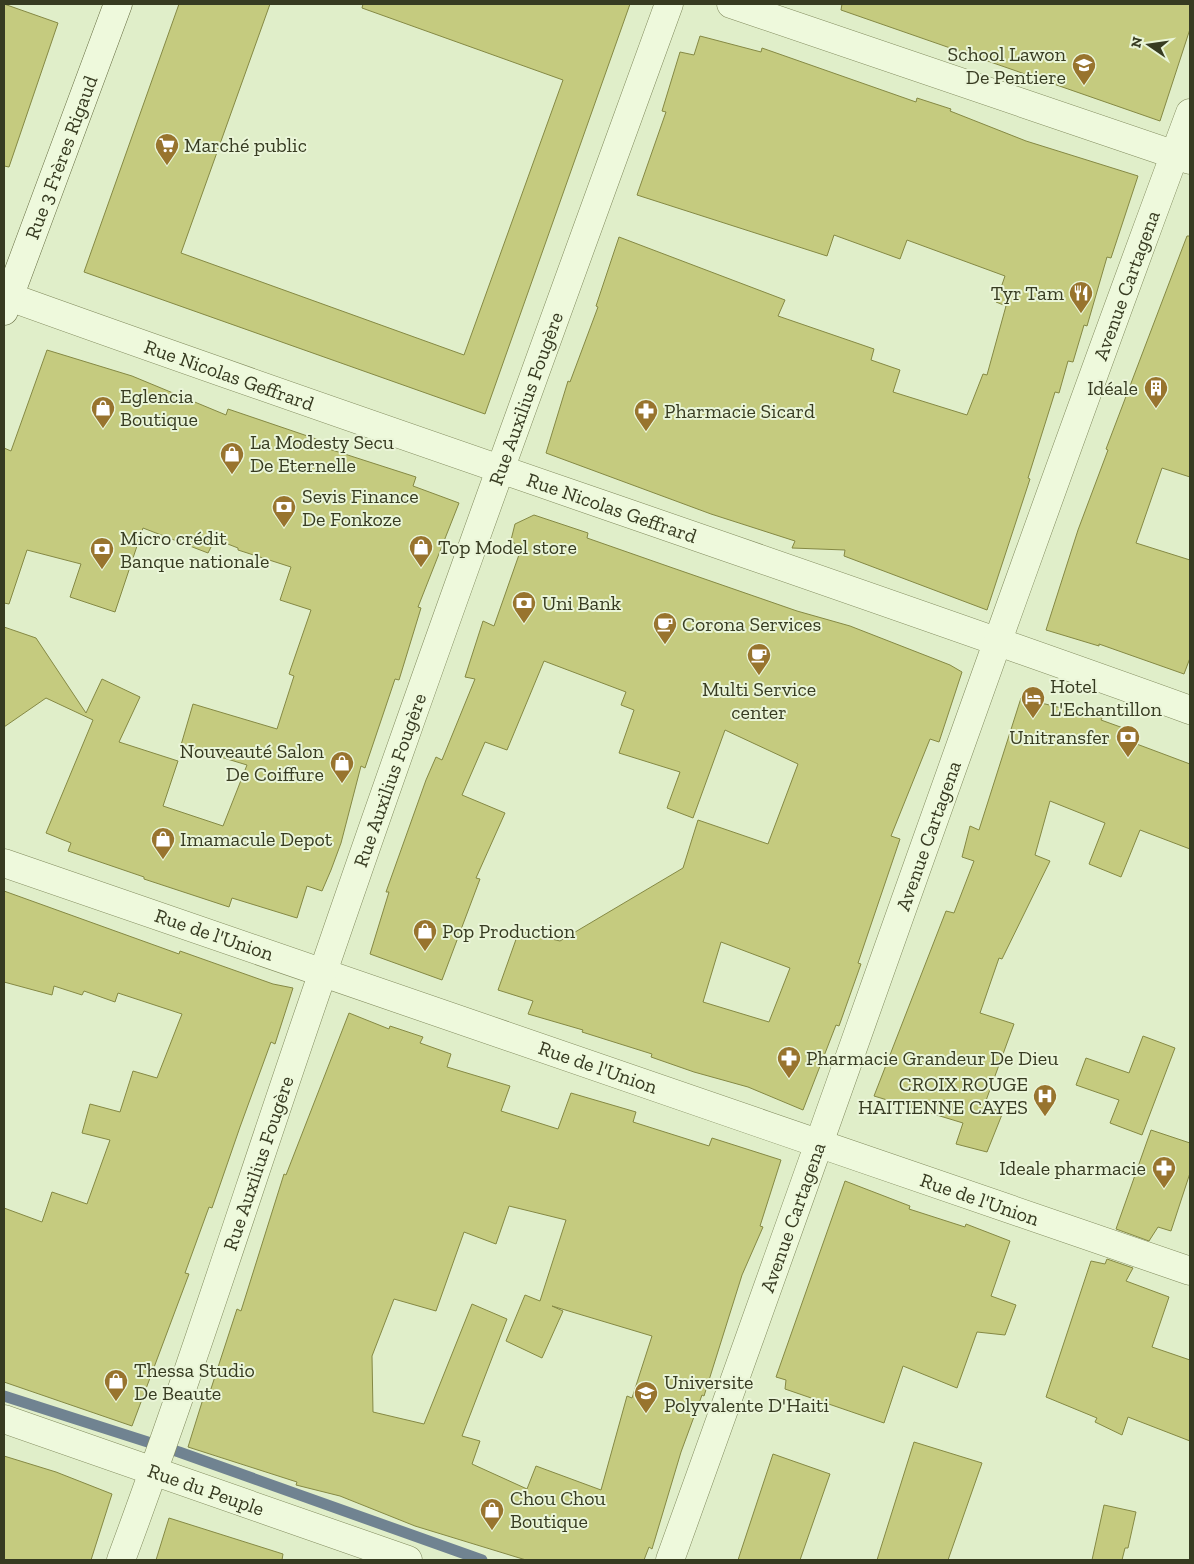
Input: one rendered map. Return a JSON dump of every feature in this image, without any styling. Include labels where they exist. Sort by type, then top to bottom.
[{"type":"street","name":"Rue 3 Frères Rigaud","points":[[6,301],[118,4]]},
{"type":"street","name":"Rue Auxilius Fougère","points":[[121,1560],[154,1470],[323,970],[500,471],[669,4]]},
{"type":"street","points":[[732,4],[1182,157]]},
{"type":"street","name":"Avenue Cartagena","points":[[670,1560],[820,1146],[996,640],[1182,157],[1190,113]]},
{"type":"street","name":"Rue Nicolas Geffrard","points":[[6,301],[996,640],[1190,710]]},
{"type":"street","name":"Rue de l'Union","points":[[4,863],[323,970],[820,1146],[1190,1271]]},
{"type":"street","name":"Rue du Peuple","points":[[4,1419],[408,1560]]},
{"type":"building","points":[[4,4],[58,23],[9,167],[4,166]]},
{"type":"building","name":"Marché public","points":[[179,4],[270,4],[181,253],[464,355],[563,80],[362,8],[363,4],[630,4],[485,414],[84,272]]},
{"type":"building","points":[[842,4],[1190,4],[1190,29],[1160,121],[841,10]]},
{"type":"building","points":[[700,36],[761,52],[762,48],[916,102],[917,98],[951,109],[950,111],[1026,141],[1138,176],[1111,258],[1107,257],[1087,326],[1084,325],[1073,362],[1068,361],[1059,393],[1055,392],[1028,478],[1030,479],[987,610],[844,556],[845,550],[792,548],[795,541],[711,514],[546,453],[568,381],[570,382],[598,307],[596,306],[619,237],[785,300],[778,316],[874,349],[871,360],[900,370],[893,392],[967,415],[983,374],[987,375],[1006,306],[996,302],[1005,276],[907,240],[900,259],[834,235],[827,256],[637,195],[666,112],[662,111],[680,52],[694,55]]},
{"type":"building","points":[[1187,236],[1190,236],[1190,477],[1162,468],[1136,543],[1190,560],[1190,658],[1184,674],[1099,644],[1099,646],[1046,630],[1078,530],[1108,450],[1106,449]]},
{"type":"building","points":[[47,350],[132,376],[226,415],[228,409],[331,444],[329,449],[416,477],[413,486],[459,503],[418,607],[421,608],[399,680],[395,679],[365,768],[361,766],[341,843],[331,870],[322,891],[307,886],[297,918],[232,898],[229,907],[144,879],[144,877],[68,851],[71,843],[46,833],[93,720],[46,698],[4,727],[4,627],[36,638],[86,713],[102,679],[140,697],[119,742],[178,761],[163,806],[223,826],[247,765],[181,745],[193,704],[277,729],[294,676],[289,674],[311,610],[280,600],[291,567],[238,550],[238,548],[215,539],[208,553],[143,528],[115,612],[70,597],[81,564],[27,550],[9,604],[4,603],[4,448],[11,451]]},
{"type":"building","points":[[534,515],[588,533],[587,538],[797,611],[850,626],[950,665],[962,672],[939,742],[930,739],[891,836],[900,839],[858,963],[861,964],[839,1026],[836,1025],[803,1110],[748,1087],[694,1072],[651,1057],[652,1054],[582,1032],[583,1030],[528,1014],[533,1001],[498,990],[519,931],[560,941],[683,868],[698,820],[768,844],[798,764],[725,730],[693,818],[667,808],[680,772],[619,753],[634,710],[621,705],[626,692],[544,661],[507,750],[485,742],[462,795],[505,813],[476,878],[480,879],[442,980],[370,954],[389,892],[386,892],[426,780],[436,757],[442,760],[475,679],[465,677],[483,621],[494,626],[521,549],[511,540],[515,524]],"holes":[[[721,942],[790,968],[769,1022],[703,1002]]]},
{"type":"building","points":[[1021,698],[1102,718],[1101,720],[1137,733],[1134,743],[1190,764],[1190,849],[1140,830],[1121,877],[1089,864],[1105,823],[1050,801],[1035,855],[1050,861],[1002,959],[999,958],[980,1013],[1014,1024],[984,1106],[1003,1112],[987,1152],[956,1144],[963,1123],[874,1096],[946,911],[954,913],[974,861],[962,857],[970,826],[979,830]]},
{"type":"building","points":[[4,891],[179,954],[180,951],[273,984],[293,988],[275,1044],[271,1042],[212,1208],[209,1207],[185,1273],[189,1274],[132,1426],[4,1382],[4,1208],[42,1222],[52,1192],[87,1204],[110,1140],[82,1133],[90,1104],[120,1112],[133,1071],[157,1078],[182,1014],[118,993],[115,1002],[84,991],[82,995],[54,986],[52,995],[4,982]]},
{"type":"building","points":[[349,1013],[389,1029],[390,1026],[423,1037],[420,1043],[451,1054],[447,1067],[510,1086],[501,1111],[558,1129],[571,1093],[636,1112],[633,1122],[709,1146],[712,1138],[781,1160],[760,1226],[763,1227],[742,1275],[704,1396],[702,1395],[681,1452],[652,1549],[649,1547],[644,1560],[526,1560],[415,1526],[340,1496],[296,1485],[297,1482],[188,1447],[203,1399],[207,1401],[237,1309],[241,1311],[284,1174],[286,1175]],"holes":[[[509,1206],[566,1220],[540,1301],[525,1295],[506,1341],[542,1358],[563,1311],[552,1306],[652,1336],[632,1398],[627,1396],[601,1490],[536,1466],[527,1489],[472,1464],[480,1441],[462,1436],[507,1319],[472,1304],[424,1424],[373,1412],[372,1356],[394,1299],[436,1311],[464,1232],[496,1244]]]},
{"type":"building","points":[[1143,1036],[1175,1048],[1142,1135],[1110,1123],[1119,1100],[1076,1085],[1086,1058],[1129,1073]]},
{"type":"building","points":[[1151,1130],[1190,1143],[1190,1173],[1171,1231],[1158,1227],[1149,1241],[1116,1229]]},
{"type":"building","points":[[845,1181],[910,1206],[909,1209],[965,1227],[966,1224],[1010,1241],[991,1296],[1016,1305],[1005,1335],[977,1332],[957,1388],[903,1366],[884,1423],[785,1389],[786,1380],[776,1377]]},
{"type":"building","points":[[1107,1259],[1133,1268],[1126,1281],[1169,1297],[1152,1347],[1190,1360],[1190,1441],[1128,1417],[1122,1435],[1095,1422],[1097,1418],[1046,1397],[1091,1261],[1105,1264]]},
{"type":"building","points":[[914,1442],[982,1463],[948,1560],[877,1560]]},
{"type":"building","points":[[773,1454],[830,1474],[800,1560],[738,1560]]},
{"type":"building","points":[[4,1456],[56,1472],[112,1494],[91,1560],[4,1560]]},
{"type":"building","points":[[1104,1505],[1136,1512],[1128,1548],[1125,1548],[1122,1560],[1092,1560]]},
{"type":"building","points":[[169,1518],[283,1554],[282,1560],[156,1560]]},
{"type":"waterway","points":[[4,1396],[179,1452],[482,1560]]},
{"type":"place","name":"School Lawon De Pentiere","points":[[1084,86]]},
{"type":"place","name":"Marché public","points":[[167,166]]},
{"type":"place","name":"Tyr Tam","points":[[1081,314]]},
{"type":"place","name":"Idéale","points":[[1156,409]]},
{"type":"place","name":"Eglencia Boutique","points":[[103,429]]},
{"type":"place","name":"Pharmacie Sicard","points":[[646,432]]},
{"type":"place","name":"La Modesty Secu De Eternelle","points":[[232,475]]},
{"type":"place","name":"Sevis Finance De Fonkoze","points":[[284,528]]},
{"type":"place","name":"Top Model store","points":[[421,568]]},
{"type":"place","name":"Micro crédit Banque nationale","points":[[102,570]]},
{"type":"place","name":"Uni Bank","points":[[524,624]]},
{"type":"place","name":"Corona Services","points":[[665,645]]},
{"type":"place","name":"Multi Service center","points":[[759,676]]},
{"type":"place","name":"Hotel L'Echantillon","points":[[1033,719]]},
{"type":"place","name":"Unitransfer","points":[[1128,758]]},
{"type":"place","name":"Nouveauté Salon De Coiffure","points":[[342,784]]},
{"type":"place","name":"Imamacule Depot","points":[[163,860]]},
{"type":"place","name":"Pop Production","points":[[425,952]]},
{"type":"place","name":"Pharmacie Grandeur De Dieu","points":[[789,1079]]},
{"type":"place","name":"CROIX ROUGE HAITIENNE CAYES","points":[[1045,1117]]},
{"type":"place","name":"Ideale pharmacie","points":[[1164,1189]]},
{"type":"place","name":"Thessa Studio De Beaute","points":[[116,1402]]},
{"type":"place","name":"Universite Polyvalente D'Haiti","points":[[646,1414]]},
{"type":"place","name":"Chou Chou Boutique","points":[[492,1531]]}]
